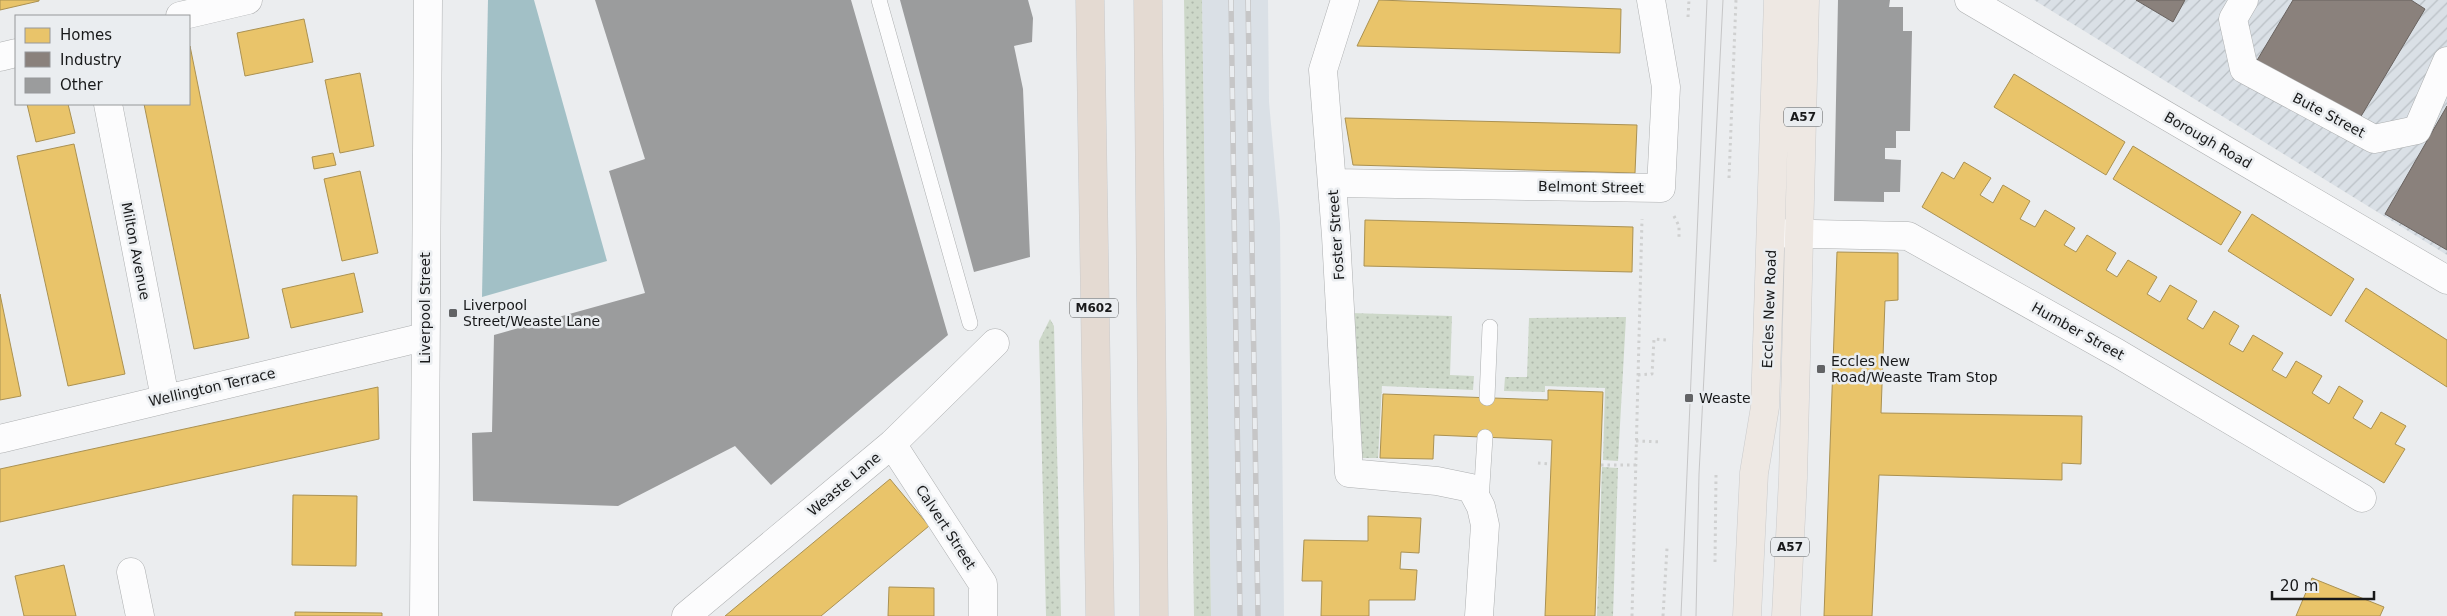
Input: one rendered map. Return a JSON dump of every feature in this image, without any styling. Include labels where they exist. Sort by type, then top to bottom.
[{"type":"highway","name":"M602","points":[[1090,0],[1100,616]]},
{"type":"highway","points":[[1148,0],[1154,616]]},
{"type":"main road","name":"Eccles New Road","points":[[1747,616],[1754,473],[1765,407],[1778,0]]},
{"type":"main road","name":"Eccles New Road","points":[[1786,616],[1793,478],[1806,0]]},
{"type":"street","points":[[184,15],[248,0]]},
{"type":"street","name":"Liverpool Street","points":[[424,616],[424,337],[428,0]]},
{"type":"street","name":"Foster Street","points":[[1345,0],[1323,70],[1332,183],[1349,473],[1437,481],[1471,488],[1481,507]]},
{"type":"street","name":"Belmont Street","points":[[1332,183],[1661,188],[1666,87],[1651,0]]},
{"type":"street","name":"Borough Road","points":[[1969,0],[2447,280]]},
{"type":"street","name":"Bute Street","points":[[2244,0],[2233,19],[2244,69],[2374,139],[2417,130],[2447,61]]},
{"type":"street","points":[[0,57],[15,53]]},
{"type":"street","name":"Milton Avenue","points":[[108,105],[165,398]]},
{"type":"street","name":"Humber Street","points":[[1772,233],[1908,236],[2117,353],[2362,498]]},
{"type":"street","name":"Wellington Terrace","points":[[0,439],[424,337]]},
{"type":"street","name":"Weaste Lane","points":[[686,616],[892,444],[995,343]]},
{"type":"street","name":"Calvert Street","points":[[892,444],[983,584],[983,616]]},
{"type":"street","points":[[1479,616],[1485,524],[1481,507]]},
{"type":"street","points":[[131,572],[140,616]]},
{"type":"lane","points":[[879,0],[970,323]]},
{"type":"lane","points":[[1487,398],[1490,327]]},
{"type":"lane","points":[[1481,507],[1485,437]]},
{"type":"path","points":[[1730,178],[1736,0]]},
{"type":"path","points":[[1632,616],[1643,188]]},
{"type":"path","points":[[1679,226],[1680,238]]},
{"type":"path","points":[[1638,374],[1652,374],[1654,340],[1666,340]]},
{"type":"path","points":[[1636,441],[1662,442]]},
{"type":"path","points":[[1538,463],[1551,464]]},
{"type":"path","points":[[1600,465],[1636,465]]},
{"type":"path","points":[[1715,569],[1716,475]]},
{"type":"path","points":[[1663,616],[1667,548]]},
{"type":"shaded area","points":[[1202,0],[1268,0],[1269,102],[1280,223],[1284,616],[1211,616]]},
{"type":"shaded area","points":[[2034,0],[2447,0],[2447,255]]},
{"type":"green space","points":[[1184,0],[1202,0],[1211,616],[1194,616]]},
{"type":"green space","points":[[1350,313],[1452,316],[1450,375],[1474,376],[1473,390],[1382,386],[1378,458],[1357,458]]},
{"type":"green space","points":[[1626,317],[1618,461],[1603,460],[1605,388],[1545,386],[1545,392],[1504,391],[1505,377],[1527,377],[1529,318]]},
{"type":"green space","points":[[1050,319],[1054,326],[1061,616],[1046,616],[1039,341]]},
{"type":"green space","points":[[1602,467],[1618,468],[1613,616],[1597,616]]},
{"type":"water","points":[[488,0],[534,0],[607,261],[482,297]]},
{"type":"building: Homes","points":[[0,0],[39,0],[39,1],[0,10]]},
{"type":"building: Homes","points":[[1379,0],[1621,9],[1620,53],[1357,46]]},
{"type":"building: Homes","points":[[304,19],[313,62],[245,76],[237,33]]},
{"type":"building: Homes","points":[[190,46],[249,338],[194,349],[144,105],[190,105]]},
{"type":"building: Homes","points":[[360,73],[374,146],[340,153],[325,80]]},
{"type":"building: Homes","points":[[2014,74],[2125,142],[2106,175],[1994,107]]},
{"type":"building: Homes","points":[[27,105],[68,105],[75,133],[36,142]]},
{"type":"building: Homes","points":[[1345,118],[1637,125],[1635,173],[1353,165]]},
{"type":"building: Homes","points":[[74,144],[125,374],[68,386],[17,156]]},
{"type":"building: Homes","points":[[2133,146],[2241,212],[2221,245],[2113,179]]},
{"type":"building: Homes","points":[[333,153],[336,165],[314,169],[312,157]]},
{"type":"building: Homes","points":[[1964,162],[1991,178],[1980,195],[1993,203],[2003,185],[2030,201],[2020,219],[2035,227],[2045,210],[2075,228],[2064,245],[2076,252],[2087,235],[2116,253],[2106,270],[2117,277],[2128,260],[2157,277],[2147,294],[2160,302],[2170,285],[2197,301],[2187,319],[2203,329],[2214,311],[2239,326],[2229,344],[2243,352],[2253,335],[2283,353],[2272,370],[2286,378],[2296,361],[2322,376],[2312,393],[2329,404],[2339,386],[2363,401],[2353,418],[2371,429],[2381,412],[2406,426],[2395,444],[2405,449],[2384,483],[1922,207],[1942,172],[1954,179]]},
{"type":"building: Homes","points":[[360,171],[378,253],[342,261],[324,179]]},
{"type":"building: Homes","points":[[2252,214],[2354,279],[2331,316],[2228,251]]},
{"type":"building: Homes","points":[[1365,220],[1633,227],[1632,272],[1364,266]]},
{"type":"building: Homes","points":[[1837,252],[1898,253],[1898,300],[1885,301],[1881,413],[2082,416],[2081,464],[2062,463],[2062,480],[1879,475],[1872,616],[1824,616]]},
{"type":"building: Homes","points":[[354,273],[363,312],[291,328],[282,289]]},
{"type":"building: Homes","points":[[2366,288],[2447,340],[2447,387],[2345,321]]},
{"type":"building: Homes","points":[[0,294],[21,396],[0,400]]},
{"type":"building: Homes","points":[[378,387],[379,439],[0,522],[0,469]]},
{"type":"building: Homes","points":[[1548,390],[1603,392],[1595,616],[1545,616],[1552,440],[1434,435],[1433,459],[1380,458],[1383,394],[1548,400]]},
{"type":"building: Homes","points":[[890,479],[929,526],[821,616],[725,616]]},
{"type":"building: Homes","points":[[293,495],[357,496],[356,566],[292,565]]},
{"type":"building: Homes","points":[[1368,516],[1421,518],[1419,553],[1401,552],[1400,569],[1417,570],[1415,600],[1369,600],[1369,616],[1321,616],[1322,581],[1302,581],[1304,540],[1368,541]]},
{"type":"building: Homes","points":[[64,565],[76,616],[24,616],[15,576]]},
{"type":"building: Homes","points":[[2312,578],[2384,607],[2380,616],[2296,616]]},
{"type":"building: Homes","points":[[889,587],[934,588],[934,616],[888,616]]},
{"type":"building: Homes","points":[[295,612],[382,613],[382,616],[295,616]]},
{"type":"building: Industry","points":[[2136,0],[2185,0],[2173,22]]},
{"type":"building: Industry","points":[[2293,0],[2411,0],[2425,9],[2357,123],[2256,62]]},
{"type":"building: Industry","points":[[2447,106],[2447,250],[2385,214]]},
{"type":"building: Other","points":[[595,0],[851,0],[948,335],[771,485],[735,446],[618,506],[473,501],[472,433],[492,432],[494,335],[645,293],[609,171],[645,159]]},
{"type":"building: Other","points":[[900,0],[1028,0],[1033,18],[1032,42],[1014,46],[1023,89],[1030,257],[974,272]]},
{"type":"building: Other","points":[[1838,0],[1890,0],[1889,7],[1903,7],[1903,31],[1912,31],[1910,131],[1896,131],[1896,148],[1885,148],[1885,159],[1901,160],[1900,192],[1884,192],[1884,202],[1834,201]]},
{"type":"tram line","points":[[1681,616],[1707,0]]},
{"type":"tram line","points":[[1696,616],[1699,474],[1723,0]]},
{"type":"railway","points":[[1231,0],[1240,616]]},
{"type":"railway","points":[[1248,0],[1258,616]]},
{"type":"place","name":"Liverpool Street/Weaste Lane","points":[[453,313]]},
{"type":"place","name":"Eccles New Road/Weaste Tram Stop","points":[[1821,369]]},
{"type":"place","name":"Weaste","points":[[1689,398]]}]
